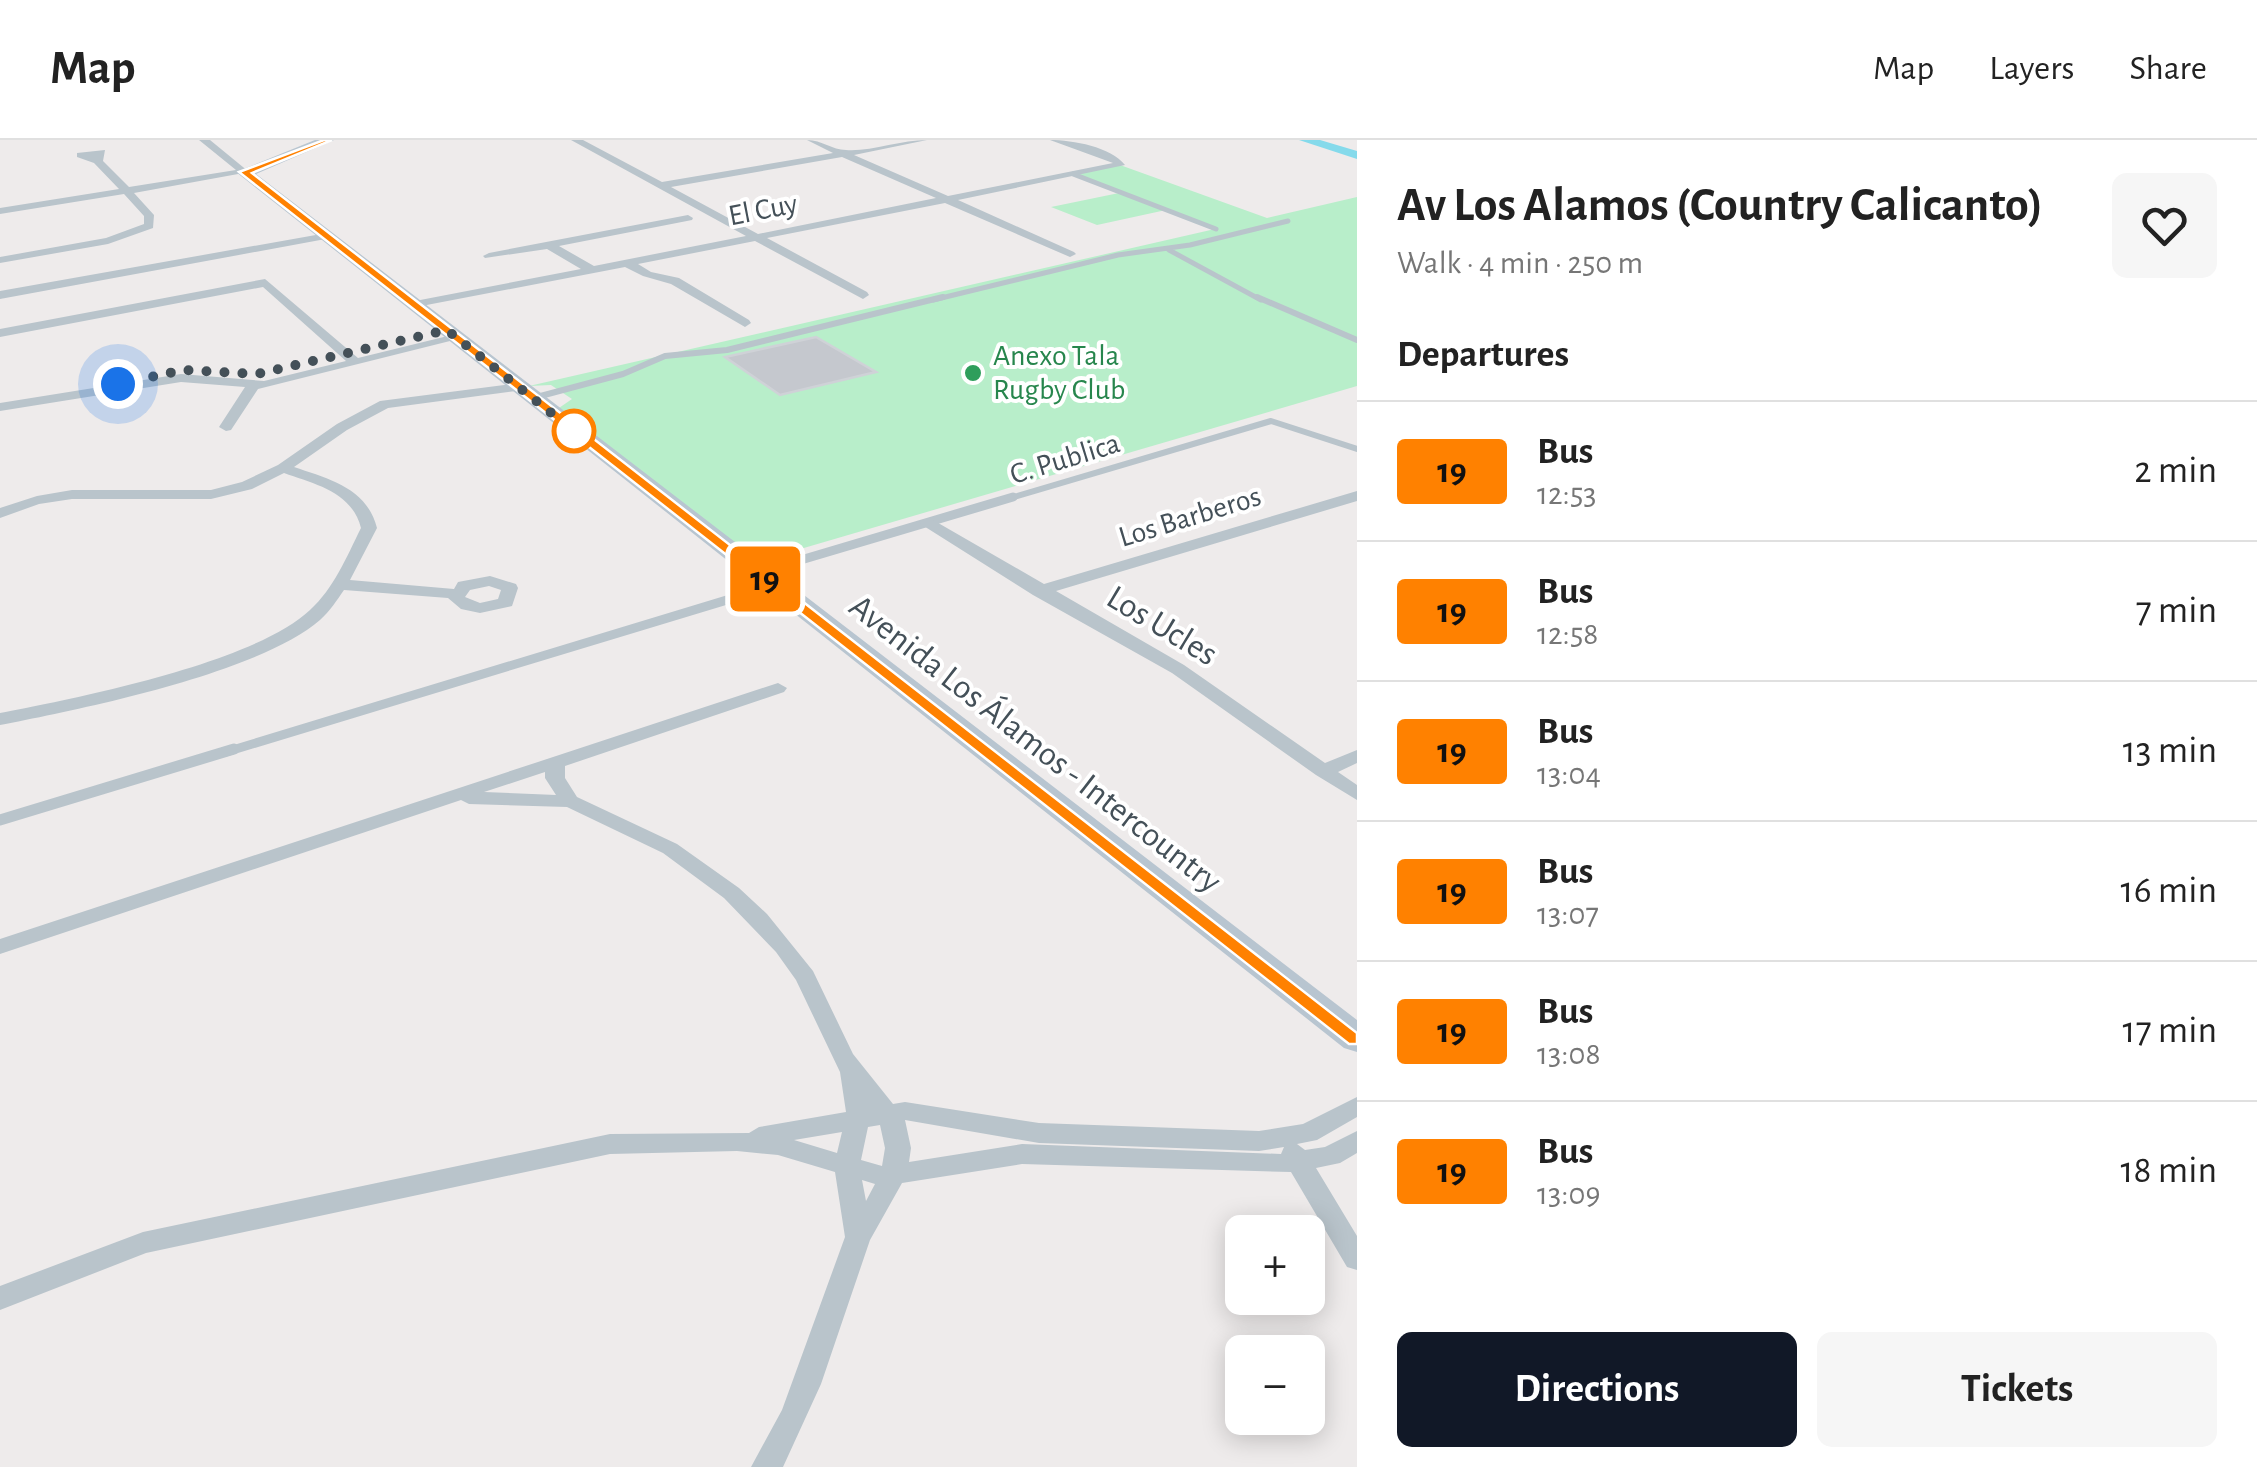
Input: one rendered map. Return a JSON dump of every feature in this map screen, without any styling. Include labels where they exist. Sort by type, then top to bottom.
[{"type":"main road","points":[[242,170],[267,167],[327,140]]},
{"type":"main road","name":"Avenida Los Álamos - Intercountry","points":[[242,170],[526,393],[779,575],[1357,1038]]},
{"type":"street","points":[[204,140],[242,170]]},
{"type":"street","points":[[576,140],[863,295]]},
{"type":"street","points":[[812,140],[1070,254]]},
{"type":"street","points":[[660,186],[922,140]]},
{"type":"street","name":"El Cuy","points":[[415,306],[1120,164],[1055,140]]},
{"type":"street","points":[[0,242],[6,259],[108,241],[146,228],[149,215],[98,161]]},
{"type":"street","points":[[0,208],[242,170]]},
{"type":"street","points":[[489,256],[688,218]]},
{"type":"street","points":[[0,295],[328,236]]},
{"type":"street","points":[[550,244],[592,270]]},
{"type":"street","points":[[627,263],[647,274],[676,282],[745,323]]},
{"type":"street","points":[[0,333],[265,282],[350,358]]},
{"type":"street","points":[[0,407],[190,378],[253,386],[452,334]]},
{"type":"street","points":[[96,390],[170,371],[257,374],[350,358]]},
{"type":"street","points":[[226,426],[253,386]]},
{"type":"street","points":[[0,513],[43,496],[79,491],[161,500],[216,495],[260,483],[347,424],[414,408],[526,393]]},
{"type":"street","points":[[0,719],[253,650],[312,618],[365,537],[369,519],[358,501],[346,493],[283,468]]},
{"type":"street","name":"Los Barberos","points":[[1040,591],[1357,496]]},
{"type":"street","name":"Los Ucles","points":[[928,523],[1178,669],[1357,794]]},
{"type":"street","points":[[337,584],[456,594]]},
{"type":"street","points":[[0,948],[778,688]]},
{"type":"street","points":[[1323,771],[1357,756]]},
{"type":"street","points":[[555,763],[555,778],[570,801]]},
{"type":"street","points":[[448,799],[570,801],[684,858],[741,903],[805,976],[852,1072],[886,1113],[898,1146],[890,1176],[838,1283],[806,1391],[766,1467]]},
{"type":"street","points":[[852,1072],[857,1117],[847,1166],[858,1237]]},
{"type":"street","points":[[737,1142],[857,1117],[928,1111],[1039,1132],[1211,1142],[1285,1138],[1308,1133],[1357,1106]]},
{"type":"street","points":[[1285,1138],[1357,1259]]},
{"type":"street","points":[[0,1298],[143,1243],[610,1144],[737,1142],[804,1150],[890,1176],[1022,1154],[1232,1166],[1298,1162],[1331,1156],[1357,1141]]},
{"type":"lane","points":[[1073,174],[1216,229]]},
{"type":"lane","points":[[526,393],[623,374],[665,356],[727,350],[1118,255],[1168,249],[1288,220]]},
{"type":"lane","points":[[1168,249],[1292,316],[1357,340]]},
{"type":"lane","name":"C. Publica","points":[[0,820],[779,575],[928,523],[1271,420],[1357,448]]},
{"type":"green space","name":"Anexo Tala Rugby Club","points":[[1120,165],[1267,218],[1357,197],[1357,386],[756,562],[556,410],[572,399],[551,385],[529,386],[1215,229],[1166,210],[1097,225],[1051,207],[1119,193],[1073,174]]},
{"type":"building","points":[[816,337],[876,372],[780,395],[725,357]]},
{"type":"waterway","points":[[1306,140],[1357,155]]},
{"type":"bus line","name":"19","points":[[327,140],[267,167],[244,172],[1357,1039]]},
{"type":"place","name":"Anexo Tala Rugby Club","points":[[973,373]]},
{"type":"route","points":[[118,384],[183,370],[257,374],[447,330],[574,431]]}]
